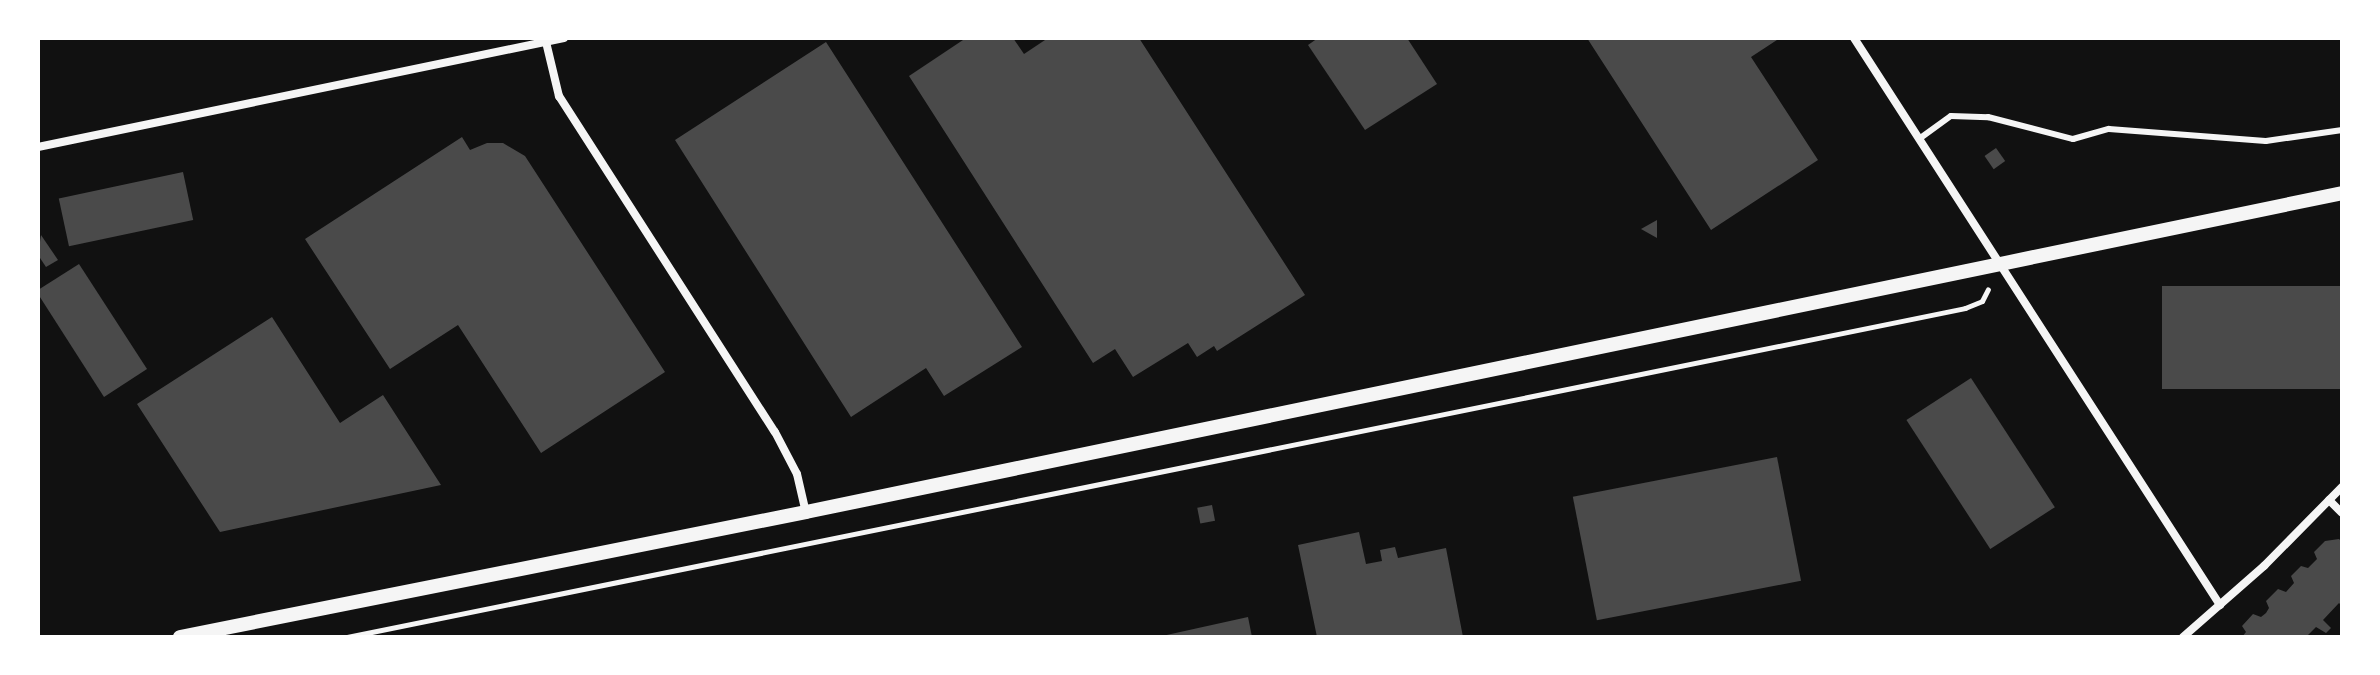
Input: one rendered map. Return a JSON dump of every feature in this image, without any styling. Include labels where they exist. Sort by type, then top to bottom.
[{"type":"street","points":[[38,147],[564,38]]},
{"type":"street","points":[[1854,38],[2220,605]]},
{"type":"street","points":[[546,42],[559,96],[780,439],[797,474],[806,512]]},
{"type":"street","points":[[180,637],[806,512],[2342,193]]},
{"type":"street","points":[[2183,637],[2342,487]]},
{"type":"street","points":[[2329,500],[2342,513]]},
{"type":"lane","points":[[1919,139],[1951,116],[1988,117],[2073,139],[2109,129],[2266,141],[2342,130]]},
{"type":"path","points":[[347,637],[1965,308],[1982,301],[1999,264]]},
{"type":"building","points":[[966,38],[1013,38],[1024,54],[1048,38],[1139,38],[1305,295],[1217,351],[1214,346],[1197,357],[1188,343],[1133,377],[1115,349],[1093,363],[909,76]]},
{"type":"building","points":[[1318,38],[1407,38],[1437,84],[1365,130],[1308,45]]},
{"type":"building","points":[[1587,38],[1780,38],[1751,57],[1818,160],[1711,230]]},
{"type":"building","points":[[826,42],[1022,347],[944,396],[926,368],[851,417],[675,140]]},
{"type":"building","points":[[462,137],[470,150],[487,143],[503,143],[525,156],[665,372],[541,453],[458,325],[390,369],[305,239]]},
{"type":"building","points":[[1996,148],[2005,161],[1994,169],[1985,156]]},
{"type":"building","points":[[183,172],[193,220],[69,246],[59,198]]},
{"type":"building","points":[[1657,220],[1657,238],[1641,229]]},
{"type":"building","points":[[41,235],[58,260],[46,267],[38,255]]},
{"type":"building","points":[[79,264],[147,369],[104,397],[38,294],[38,290]]},
{"type":"building","points":[[2162,286],[2342,286],[2342,389],[2162,389]]},
{"type":"building","points":[[272,317],[340,423],[383,395],[441,485],[220,532],[137,404]]},
{"type":"building","points":[[1971,378],[2055,507],[1990,549],[1906,420]]},
{"type":"building","points":[[1777,457],[1801,581],[1597,620],[1573,497]]},
{"type":"building","points":[[1212,505],[1215,521],[1200,524],[1197,508]]},
{"type":"building","points":[[1359,532],[1366,564],[1382,561],[1380,550],[1395,547],[1398,558],[1446,548],[1463,637],[1317,637],[1298,545]]},
{"type":"building","points":[[2339,539],[2342,542],[2342,606],[2339,603],[2323,620],[2331,628],[2326,633],[2316,627],[2306,637],[2242,637],[2246,632],[2242,626],[2253,614],[2261,617],[2266,613],[2269,608],[2266,601],[2278,589],[2286,592],[2294,583],[2291,576],[2301,566],[2308,568],[2317,559],[2314,552],[2325,541]]},
{"type":"building","points":[[1248,617],[1252,637],[1162,637],[1162,636]]}]
